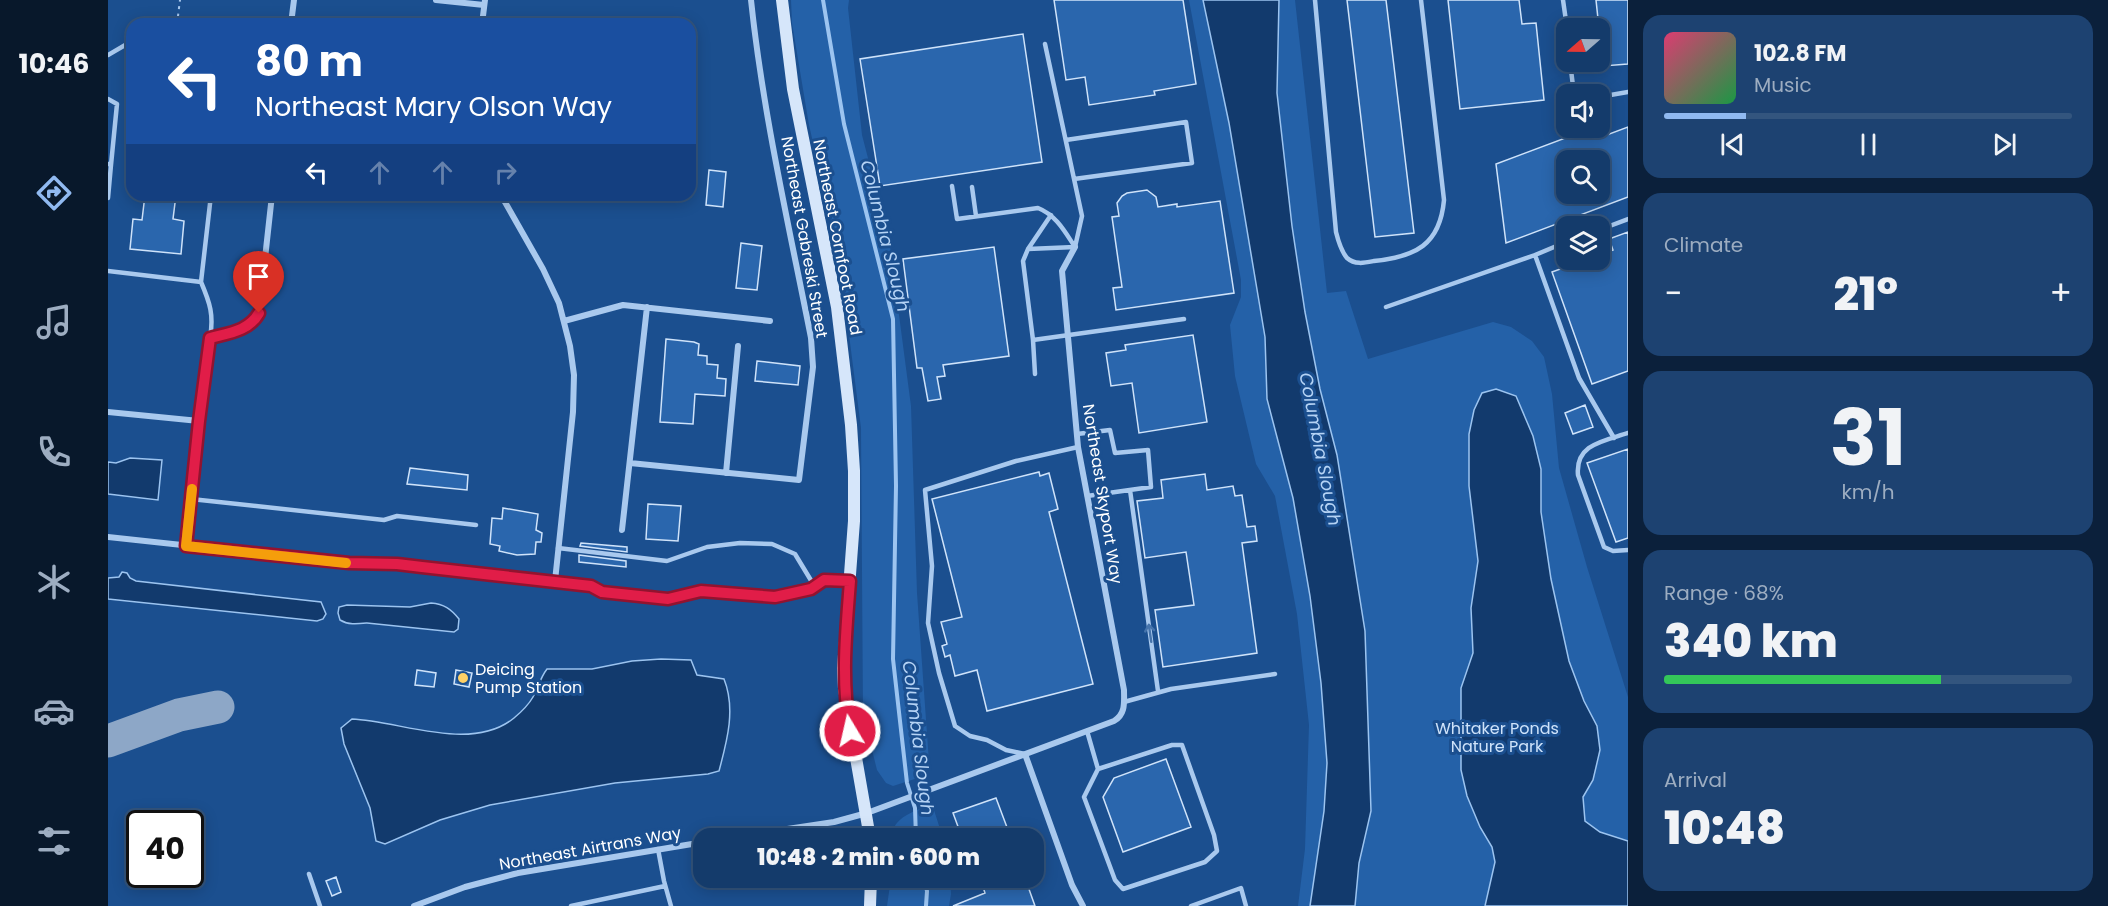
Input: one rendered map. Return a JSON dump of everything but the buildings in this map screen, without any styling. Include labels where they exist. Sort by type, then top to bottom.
[{"type":"street","points":[[292,18],[294,0]]},
{"type":"street","points":[[436,0],[484,3],[483,18]]},
{"type":"street","name":"Northeast Gabreski Street","points":[[726,473],[799,480],[813,367],[811,338],[769,119],[751,0]]},
{"type":"street","name":"Northeast Cornfoot Road","points":[[782,0],[793,89],[834,286],[841,336],[854,471],[850,581],[843,668],[844,689],[869,828]]},
{"type":"street","points":[[186,546],[210,338],[248,326],[255,321],[259,313],[272,201]]},
{"type":"street","points":[[504,201],[543,269],[559,303],[570,346],[574,390],[555,582]]},
{"type":"street","name":"Northeast Skyport Way","points":[[1075,247],[1062,271],[1078,447],[1124,690],[1123,711],[1119,718],[1087,731]]},
{"type":"street","points":[[564,321],[623,305],[770,321]]},
{"type":"street","points":[[622,530],[647,307]]},
{"type":"street","points":[[630,463],[726,473],[738,346]]},
{"type":"street","points":[[108,412],[199,421]]},
{"type":"street","points":[[108,537],[349,563],[397,564],[591,586],[602,592],[668,599],[701,591],[775,597],[815,587],[824,580],[850,581]]},
{"type":"street","points":[[794,828],[834,822],[867,813],[1087,731]]},
{"type":"street","points":[[1025,754],[1072,885],[1083,906]]},
{"type":"street","name":"Northeast Airtrans Way","points":[[414,906],[465,887],[518,873],[693,844]]},
{"type":"street","points":[[870,906],[871,888]]},
{"type":"lane","points":[[1315,0],[1336,232],[1340,246],[1347,257],[1357,263],[1400,258],[1413,254],[1421,249],[1443,219],[1444,200],[1422,0]]},
{"type":"lane","points":[[1563,0],[1566,18]]},
{"type":"lane","points":[[108,55],[126,44]]},
{"type":"lane","points":[[1045,44],[1082,216],[1075,247]]},
{"type":"lane","points":[[1610,95],[1628,92]]},
{"type":"lane","points":[[108,99],[117,104],[108,198]]},
{"type":"lane","points":[[1065,140],[1186,122],[1192,163],[1074,179]]},
{"type":"lane","points":[[952,186],[957,219],[1038,208],[1051,215],[1075,247]]},
{"type":"lane","points":[[972,186],[976,216]]},
{"type":"lane","points":[[210,338],[211,303],[201,282],[211,201]]},
{"type":"lane","points":[[1035,374],[1023,261],[1028,249],[1051,215]]},
{"type":"lane","points":[[1610,226],[1628,219]]},
{"type":"lane","points":[[1386,307],[1556,246]]},
{"type":"lane","points":[[1028,249],[1075,247]]},
{"type":"lane","points":[[1535,255],[1579,378],[1614,438]]},
{"type":"lane","points":[[108,271],[201,282]]},
{"type":"lane","points":[[1033,340],[1184,319]]},
{"type":"lane","points":[[1077,434],[1110,430],[1115,453],[1148,450],[1151,488],[1087,496]]},
{"type":"lane","points":[[1628,433],[1595,444],[1584,451],[1577,463],[1578,476],[1604,547],[1612,551],[1628,550]]},
{"type":"lane","points":[[1025,754],[1006,750],[987,740],[970,736],[955,726],[939,673],[928,623],[932,566],[926,490],[1016,461],[1078,447]]},
{"type":"lane","points":[[1130,490],[1158,691]]},
{"type":"lane","points":[[191,499],[384,520],[398,516],[476,525]]},
{"type":"lane","points":[[558,548],[667,561],[707,547],[740,543],[772,544],[795,554],[815,587]]},
{"type":"lane","points":[[1124,702],[1158,691],[1275,674]]},
{"type":"lane","points":[[1087,731],[1098,769],[1084,797],[1115,880],[1123,889],[1205,862],[1217,851],[1214,835],[1182,744],[1172,745],[1098,769]]},
{"type":"lane","points":[[658,849],[671,906]]},
{"type":"lane","points":[[309,874],[320,906]]},
{"type":"lane","points":[[571,906],[665,886]]},
{"type":"lane","points":[[1191,906],[1241,888],[1246,906]]},
{"type":"path","points":[[178,18],[180,0]]},
{"type":"green space","points":[[791,0],[849,0],[862,135],[889,239],[911,406],[917,593],[929,762],[921,777],[893,786],[886,783],[877,770],[863,714],[861,428],[839,257],[809,125],[792,23]]},
{"type":"green space","points":[[1189,0],[1203,0],[1229,123],[1265,337],[1267,399],[1293,497],[1310,596],[1321,683],[1327,763],[1324,811],[1310,906],[1298,906],[1305,849],[1309,725],[1297,614],[1275,496],[1256,464],[1235,376],[1230,325],[1241,297],[1241,280]]},
{"type":"green space","name":"Whitaker Ponds Nature Park","points":[[1279,0],[1295,0],[1327,293],[1346,291],[1368,359],[1493,322],[1511,327],[1532,341],[1544,357],[1552,394],[1559,468],[1628,697],[1628,906],[1355,906],[1367,738],[1365,631],[1337,455],[1320,389],[1305,312],[1292,226],[1277,93]],"holes":[[[1516,396],[1533,436],[1541,469],[1541,512],[1551,579],[1471,607],[1478,561],[1469,486]]]},
{"type":"green space","points":[[932,804],[940,828],[894,828],[900,820]]},
{"type":"green space","points":[[890,888],[951,888],[949,906],[887,906]]},
{"type":"water","points":[[1203,0],[1279,0],[1277,93],[1292,226],[1320,389],[1337,455],[1365,631],[1371,811],[1359,863],[1355,906],[1310,906],[1324,811],[1327,763],[1321,683],[1310,596],[1293,498],[1267,399],[1265,337],[1229,123]]},
{"type":"water","points":[[1496,389],[1516,396],[1533,436],[1541,469],[1541,512],[1551,579],[1569,661],[1584,701],[1597,726],[1600,750],[1593,780],[1583,797],[1585,821],[1600,832],[1628,841],[1628,906],[1485,906],[1495,862],[1492,847],[1480,827],[1467,796],[1461,770],[1461,688],[1473,653],[1471,608],[1478,561],[1469,486],[1469,434],[1474,410],[1482,393]]},
{"type":"water","points":[[130,458],[162,460],[158,500],[108,494],[108,462],[116,463]]},
{"type":"water","points":[[122,572],[127,573],[136,581],[321,602],[326,614],[323,619],[317,621],[108,599],[108,578],[119,577]]},
{"type":"water","points":[[431,603],[453,612],[459,619],[458,629],[454,632],[367,623],[356,624],[343,622],[338,613],[339,607],[347,605],[410,607]]},
{"type":"water","points":[[691,660],[697,675],[724,679],[728,690],[730,713],[719,771],[615,783],[490,805],[440,820],[385,844],[376,841],[370,808],[344,744],[341,728],[352,719],[435,732],[477,733],[497,728],[519,714],[533,697],[547,669],[592,669],[632,661]]},
{"type":"waterway","name":"Columbia Slough","points":[[823,0],[844,124],[893,319],[896,486],[893,659],[907,783],[915,808],[916,828]]},
{"type":"waterway","name":"Columbia Slough","points":[[926,888],[926,906]]},
{"type":"taxiway","points":[[108,741],[179,715],[218,707]]},
{"type":"slow traffic","points":[[192,489],[186,546],[346,563]]},
{"type":"place","name":"Deicing Pump Station","points":[[463,678]]},
{"type":"route","points":[[259,313],[255,321],[248,326],[210,338],[186,546],[349,563],[397,564],[591,586],[602,592],[668,599],[701,591],[775,597],[811,589],[824,580],[850,581],[843,668],[850,731]]}]
